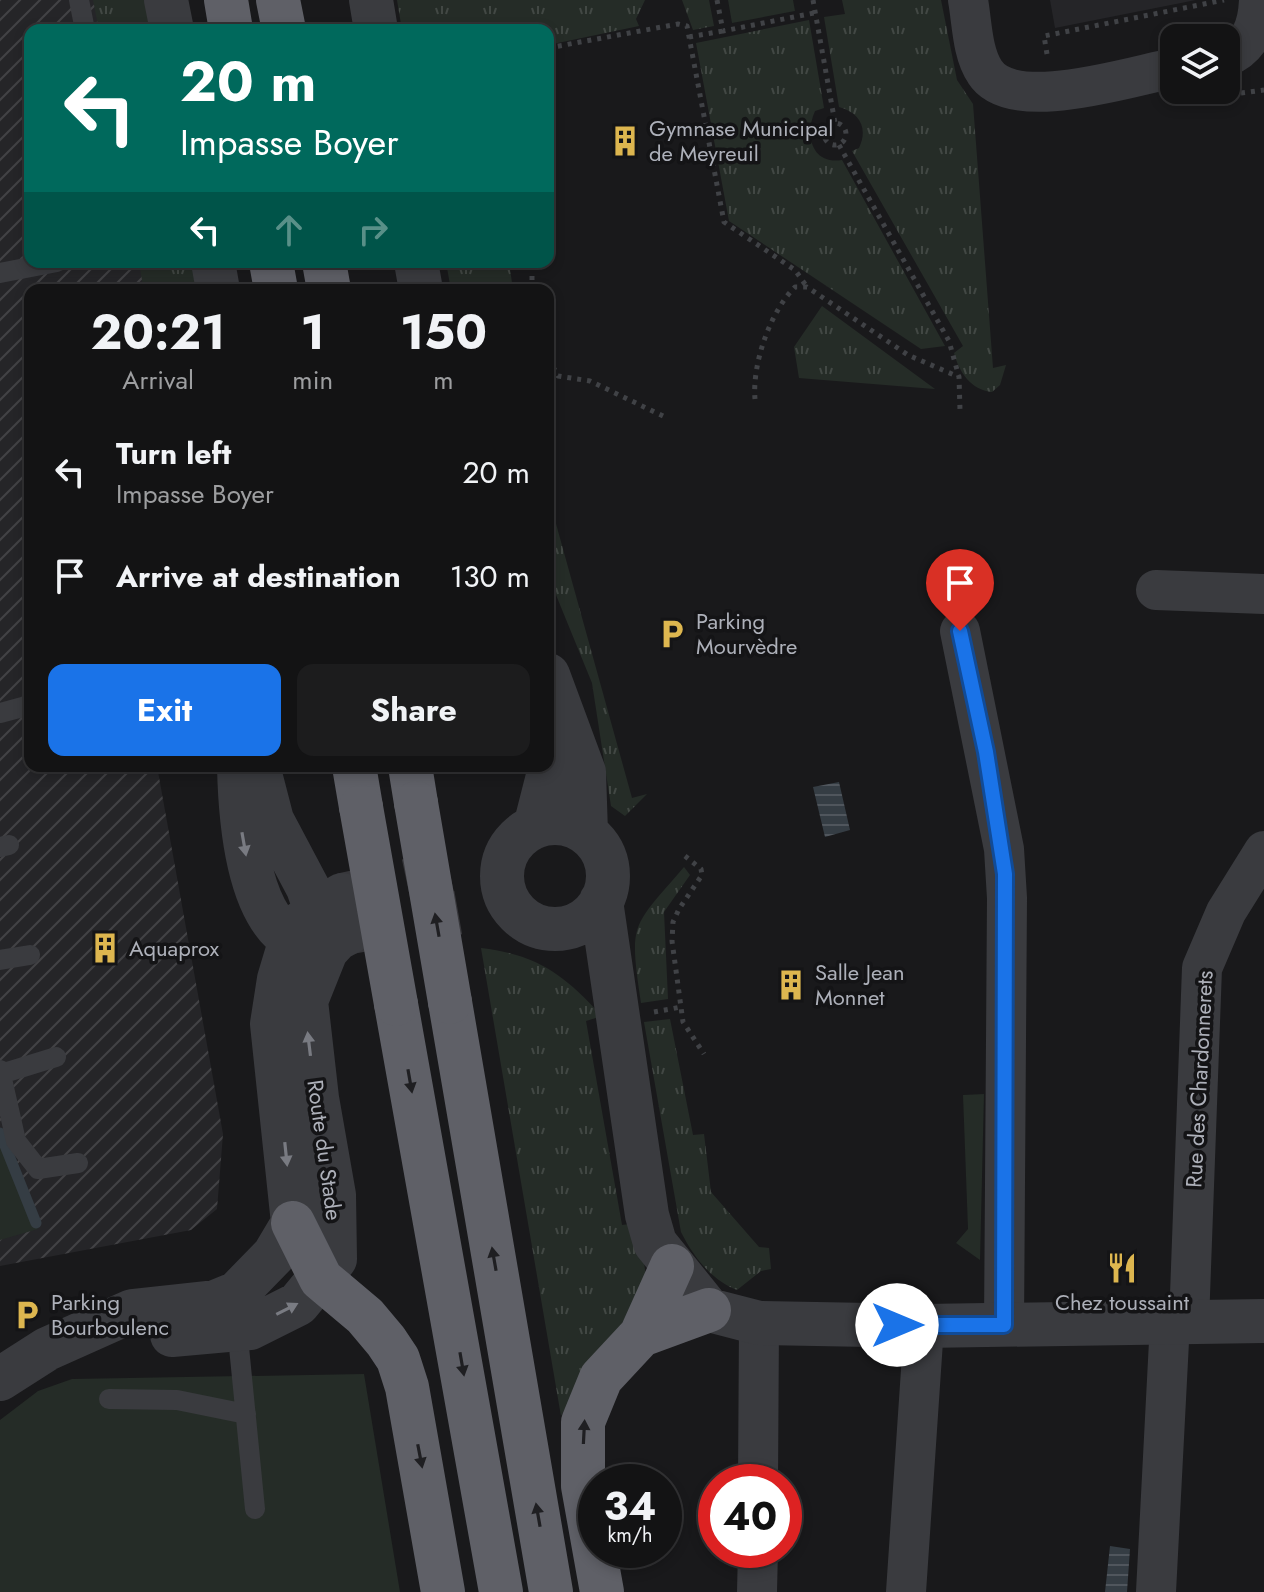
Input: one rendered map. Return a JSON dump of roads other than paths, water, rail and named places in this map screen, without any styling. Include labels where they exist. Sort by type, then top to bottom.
[{"type":"highway","points":[[226,0],[230,24]]},
{"type":"highway","points":[[278,0],[283,24]]},
{"type":"highway","points":[[413,784],[551,1592]]},
{"type":"highway","points":[[358,787],[501,1592]]},
{"type":"highway","points":[[293,1223],[321,1279],[365,1316],[398,1359],[407,1387],[443,1592]]},
{"type":"highway","points":[[602,1592],[583,1486],[583,1422],[601,1378],[641,1335],[672,1266]]},
{"type":"highway","points":[[641,1335],[709,1310]]},
{"type":"street","points":[[166,0],[171,24]]},
{"type":"street","points":[[371,0],[375,24]]},
{"type":"street","points":[[968,0],[979,59],[985,73],[1000,87],[1035,95],[1160,71]]},
{"type":"street","points":[[1240,47],[1256,29],[1259,0]]},
{"type":"street","points":[[1156,590],[1264,594]]},
{"type":"street","points":[[960,631],[986,752],[1005,874],[1004,1325]]},
{"type":"street","points":[[554,690],[584,772],[586,833]]},
{"type":"street","points":[[239,772],[240,819],[251,874],[269,911],[325,925]]},
{"type":"street","points":[[260,772],[272,820],[325,925]]},
{"type":"street","points":[[549,772],[525,834],[507,854],[503,884],[525,918],[565,928],[592,914],[601,901]]},
{"type":"street","points":[[618,1018],[582,963],[525,918],[470,889],[525,834],[553,823],[570,825],[586,833],[597,844],[607,870],[601,901],[647,1215],[655,1243],[709,1310],[759,1323],[924,1326],[1264,1321]]},
{"type":"street","name":"Rue des Chardonnerets","points":[[1156,1592],[1180,1322],[1202,968],[1226,912],[1264,851]]},
{"type":"street","name":"Route du Stade","points":[[0,1379],[47,1349],[234,1312],[293,1223],[272,1024],[279,979],[325,925]]},
{"type":"street","name":"Route du Stade","points":[[234,1312],[250,1328],[298,1304],[335,1259],[334,1195],[317,1098],[306,1001],[325,925]]},
{"type":"street","points":[[758,1464],[759,1323]]},
{"type":"street","points":[[906,1592],[924,1326]]},
{"type":"street","points":[[757,1592],[758,1568]]},
{"type":"lane","points":[[79,0],[84,24]]},
{"type":"lane","points":[[0,273],[26,268]]},
{"type":"lane","points":[[0,713],[24,707]]},
{"type":"lane","points":[[0,960],[30,955]]},
{"type":"lane","points":[[56,1057],[0,1072],[16,1141],[38,1169],[78,1163]]},
{"type":"lane","points":[[234,1312],[255,1509]]},
{"type":"lane","points":[[109,1399],[177,1400],[246,1414]]},
{"type":"waterway","points":[[0,1133],[36,1223]]},
{"type":"tunnel","points":[[342,895],[467,868]]},
{"type":"tunnel","points":[[350,932],[473,910]]},
{"type":"place","name":"Gymnase Municipal de Meyreuil","points":[[625,141]]},
{"type":"place","name":"Parking Mourvèdre","points":[[672,634]]},
{"type":"place","name":"Aquaprox","points":[[105,948]]},
{"type":"place","name":"Salle Jean Monnet","points":[[791,985]]},
{"type":"place","name":"Chez toussaint","points":[[1122,1268]]},
{"type":"place","name":"Parking Bourboulenc","points":[[27,1315]]}]
